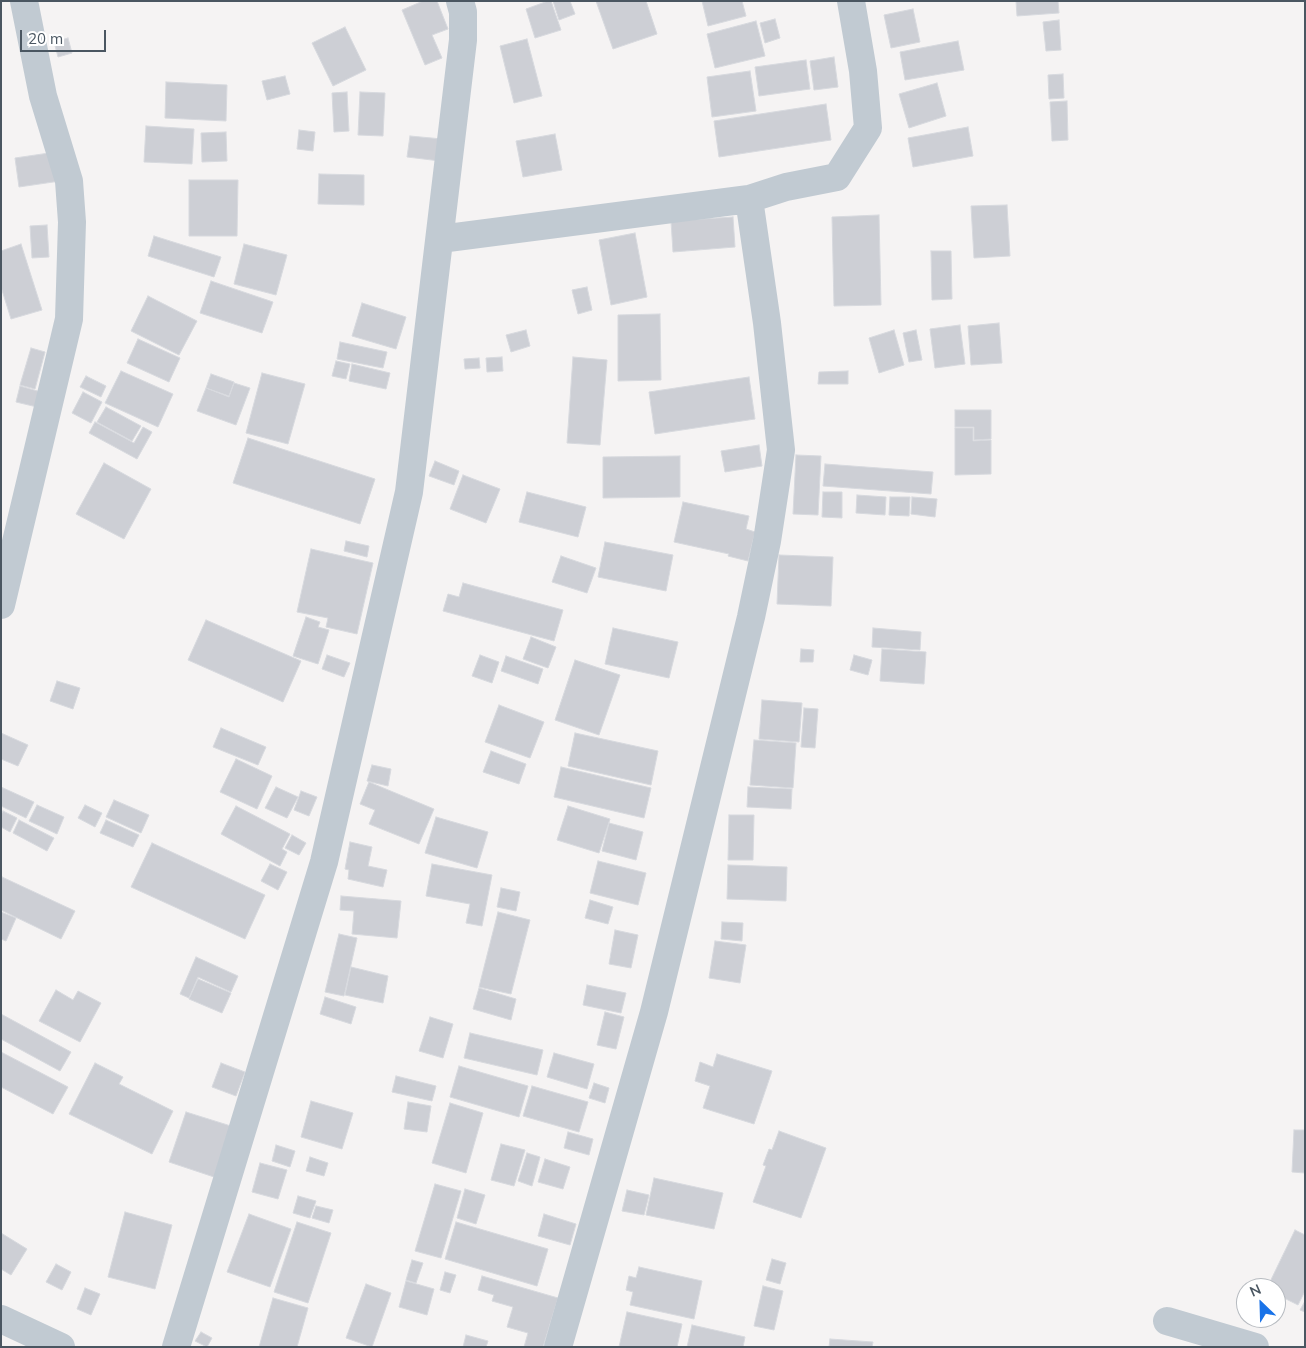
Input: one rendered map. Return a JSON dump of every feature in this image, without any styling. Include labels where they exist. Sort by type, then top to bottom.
[{"type":"street","points":[[1,10],[20,1]]},
{"type":"street","points":[[1,605],[69,319],[72,222],[69,181],[43,96],[24,1]]},
{"type":"street","points":[[176,1347],[324,862],[409,492],[463,40],[463,12],[460,1]]},
{"type":"street","points":[[440,239],[749,199],[786,187],[838,177],[868,128],[863,71],[851,1]]},
{"type":"street","points":[[558,1347],[654,1012],[751,617],[767,541],[781,450],[767,323],[749,199]]},
{"type":"street","points":[[1,1318],[61,1347]]},
{"type":"street","points":[[1168,1321],[1256,1347]]},
{"type":"building","points":[[423,1],[437,1],[448,29],[432,35],[442,58],[425,65],[402,10]]},
{"type":"building","points":[[551,1],[561,30],[535,38],[526,9]]},
{"type":"building","points":[[553,1],[570,1],[575,14],[559,20]]},
{"type":"building","points":[[596,1],[646,1],[657,34],[613,49]]},
{"type":"building","points":[[702,1],[742,1],[746,16],[708,26]]},
{"type":"building","points":[[1016,1],[1058,1],[1059,13],[1017,16]]},
{"type":"building","points":[[913,9],[920,42],[891,48],[884,15]]},
{"type":"building","points":[[775,19],[780,38],[765,43],[760,23]]},
{"type":"building","points":[[1059,20],[1061,50],[1046,51],[1043,22]]},
{"type":"building","points":[[756,21],[765,56],[715,68],[707,34]]},
{"type":"building","points":[[345,27],[366,70],[333,86],[312,43]]},
{"type":"building","points":[[68,38],[72,53],[58,57],[54,42]]},
{"type":"building","points":[[527,39],[542,96],[514,103],[500,46]]},
{"type":"building","points":[[958,41],[964,70],[905,80],[900,52]]},
{"type":"building","points":[[834,57],[838,87],[814,90],[810,61]]},
{"type":"building","points":[[806,60],[810,89],[759,96],[755,67]]},
{"type":"building","points":[[750,71],[756,111],[712,117],[707,77]]},
{"type":"building","points":[[1063,74],[1064,98],[1049,99],[1048,75]]},
{"type":"building","points":[[285,76],[290,94],[267,100],[262,81]]},
{"type":"building","points":[[166,82],[227,85],[226,121],[165,118]]},
{"type":"building","points":[[937,83],[946,116],[909,128],[899,94]]},
{"type":"building","points":[[347,92],[349,131],[334,132],[332,93]]},
{"type":"building","points":[[360,92],[385,93],[383,136],[358,135]]},
{"type":"building","points":[[1067,101],[1068,140],[1052,141],[1050,102]]},
{"type":"building","points":[[826,104],[831,140],[719,157],[714,121]]},
{"type":"building","points":[[146,126],[194,129],[192,164],[144,162]]},
{"type":"building","points":[[968,127],[973,156],[913,167],[908,138]]},
{"type":"building","points":[[299,130],[315,132],[313,151],[297,149]]},
{"type":"building","points":[[226,132],[227,161],[202,162],[201,133]]},
{"type":"building","points":[[555,134],[562,170],[523,177],[516,141]]},
{"type":"building","points":[[410,136],[442,139],[440,161],[407,157]]},
{"type":"building","points":[[56,152],[60,181],[19,187],[15,158]]},
{"type":"building","points":[[319,174],[364,175],[364,205],[318,204]]},
{"type":"building","points":[[189,180],[238,180],[237,236],[189,236]]},
{"type":"building","points":[[1007,205],[1010,256],[974,258],[971,206]]},
{"type":"building","points":[[879,215],[881,305],[834,306],[832,217]]},
{"type":"building","points":[[733,217],[735,247],[673,252],[671,221]]},
{"type":"building","points":[[47,225],[49,257],[32,258],[30,226]]},
{"type":"building","points":[[635,233],[647,297],[611,305],[599,240]]},
{"type":"building","points":[[154,236],[221,257],[214,277],[148,256]]},
{"type":"building","points":[[21,244],[42,310],[11,319],[1,287],[1,251]]},
{"type":"building","points":[[244,244],[287,255],[276,295],[234,284]]},
{"type":"building","points":[[931,251],[951,251],[952,299],[932,300]]},
{"type":"building","points":[[211,281],[273,302],[262,333],[200,313]]},
{"type":"building","points":[[587,287],[592,310],[578,314],[572,290]]},
{"type":"building","points":[[148,296],[197,321],[179,355],[131,331]]},
{"type":"building","points":[[362,303],[406,317],[396,349],[352,336]]},
{"type":"building","points":[[660,314],[661,380],[618,381],[618,315]]},
{"type":"building","points":[[999,323],[1002,363],[971,365],[968,326]]},
{"type":"building","points":[[960,325],[965,364],[935,368],[930,329]]},
{"type":"building","points":[[526,330],[530,346],[511,352],[506,335]]},
{"type":"building","points":[[894,330],[904,365],[879,373],[869,338]]},
{"type":"building","points":[[916,330],[922,360],[909,362],[903,333]]},
{"type":"building","points":[[138,339],[180,358],[169,382],[127,363]]},
{"type":"building","points":[[340,342],[387,352],[383,368],[337,359]]},
{"type":"building","points":[[31,348],[45,352],[35,389],[20,385]]},
{"type":"building","points":[[502,357],[503,371],[487,372],[486,358]]},
{"type":"building","points":[[573,357],[607,360],[600,445],[567,443]]},
{"type":"building","points":[[479,358],[480,368],[465,369],[464,359]]},
{"type":"building","points":[[336,361],[350,364],[346,379],[332,376]]},
{"type":"building","points":[[352,364],[390,373],[386,389],[349,381]]},
{"type":"building","points":[[121,371],[173,394],[158,427],[105,403]]},
{"type":"building","points":[[848,371],[848,384],[818,384],[819,372]]},
{"type":"building","points":[[262,373],[305,384],[288,444],[246,433]]},
{"type":"building","points":[[211,374],[234,382],[229,396],[206,388]]},
{"type":"building","points":[[86,376],[106,386],[101,397],[80,387]]},
{"type":"building","points":[[749,377],[755,419],[655,434],[649,392]]},
{"type":"building","points":[[234,383],[250,388],[236,425],[197,411],[206,388],[229,397]]},
{"type":"building","points":[[20,386],[41,392],[37,407],[16,402]]},
{"type":"building","points":[[83,392],[102,402],[91,423],[72,413]]},
{"type":"building","points":[[106,407],[141,426],[132,441],[97,422]]},
{"type":"building","points":[[955,410],[991,410],[991,439],[974,440],[974,427],[955,427]]},
{"type":"building","points":[[95,422],[134,443],[143,427],[152,432],[137,459],[89,433]]},
{"type":"building","points":[[955,428],[973,428],[973,441],[991,440],[991,474],[955,475]]},
{"type":"building","points":[[248,438],[375,479],[360,524],[233,483]]},
{"type":"building","points":[[759,445],[762,466],[725,472],[721,451]]},
{"type":"building","points":[[796,455],[821,456],[818,515],[793,514]]},
{"type":"building","points":[[680,456],[680,497],[603,498],[603,457]]},
{"type":"building","points":[[435,461],[459,471],[454,485],[429,476]]},
{"type":"building","points":[[104,463],[151,489],[124,539],[76,514]]},
{"type":"building","points":[[825,464],[933,472],[931,494],[823,486]]},
{"type":"building","points":[[463,475],[500,489],[486,523],[450,509]]},
{"type":"building","points":[[527,492],[586,507],[578,537],[519,522]]},
{"type":"building","points":[[823,492],[842,492],[842,518],[822,517]]},
{"type":"building","points":[[857,495],[886,497],[885,515],[856,513]]},
{"type":"building","points":[[890,497],[910,497],[909,516],[889,515]]},
{"type":"building","points":[[912,497],[937,499],[935,517],[911,514]]},
{"type":"building","points":[[683,502],[749,516],[746,529],[755,532],[748,561],[728,556],[729,554],[674,542]]},
{"type":"building","points":[[346,541],[369,546],[367,557],[344,551]]},
{"type":"building","points":[[605,542],[673,555],[666,591],[598,577]]},
{"type":"building","points":[[311,549],[373,563],[357,634],[326,627],[328,618],[297,612]]},
{"type":"building","points":[[779,555],[833,557],[831,606],[777,604]]},
{"type":"building","points":[[561,556],[596,568],[587,593],[552,582]]},
{"type":"building","points":[[463,583],[563,610],[554,641],[443,611],[448,594],[459,597]]},
{"type":"building","points":[[306,617],[320,622],[318,627],[329,630],[318,664],[293,656]]},
{"type":"building","points":[[206,620],[301,661],[283,702],[188,660]]},
{"type":"building","points":[[613,628],[678,642],[669,678],[605,664]]},
{"type":"building","points":[[873,628],[921,632],[920,650],[872,647]]},
{"type":"building","points":[[531,637],[556,647],[548,668],[523,659]]},
{"type":"building","points":[[801,649],[814,650],[813,662],[800,662]]},
{"type":"building","points":[[882,649],[926,652],[924,684],[880,681]]},
{"type":"building","points":[[327,655],[350,663],[344,677],[322,669]]},
{"type":"building","points":[[480,655],[499,662],[492,683],[472,676]]},
{"type":"building","points":[[854,655],[872,660],[868,675],[850,670]]},
{"type":"building","points":[[506,656],[543,669],[538,684],[501,671]]},
{"type":"building","points":[[575,660],[620,675],[599,735],[555,720]]},
{"type":"building","points":[[57,681],[80,688],[73,709],[50,701]]},
{"type":"building","points":[[762,700],[802,703],[799,742],[759,739]]},
{"type":"building","points":[[499,705],[544,722],[530,758],[485,742]]},
{"type":"building","points":[[804,708],[818,709],[815,748],[801,747]]},
{"type":"building","points":[[221,728],[266,747],[258,765],[213,747]]},
{"type":"building","points":[[1,733],[28,745],[18,766],[1,759]]},
{"type":"building","points":[[575,733],[658,751],[651,785],[568,766]]},
{"type":"building","points":[[754,740],[796,743],[793,788],[750,785]]},
{"type":"building","points":[[491,751],[526,764],[519,784],[483,772]]},
{"type":"building","points":[[236,759],[272,776],[257,809],[220,792]]},
{"type":"building","points":[[372,765],[391,769],[388,786],[367,781]]},
{"type":"building","points":[[561,767],[651,788],[644,818],[554,797]]},
{"type":"building","points":[[369,782],[434,809],[419,844],[369,824],[375,810],[360,804]]},
{"type":"building","points":[[1,787],[34,802],[26,818],[1,806]]},
{"type":"building","points":[[276,787],[298,797],[287,818],[265,808]]},
{"type":"building","points":[[748,787],[792,789],[791,809],[747,807]]},
{"type":"building","points":[[301,791],[317,797],[309,816],[294,810]]},
{"type":"building","points":[[114,800],[149,815],[141,833],[106,817]]},
{"type":"building","points":[[37,805],[64,817],[57,834],[29,821]]},
{"type":"building","points":[[85,805],[102,813],[95,827],[78,818]]},
{"type":"building","points":[[236,806],[290,834],[282,849],[287,852],[280,866],[221,834]]},
{"type":"building","points":[[568,806],[610,819],[599,853],[557,840]]},
{"type":"building","points":[[3,811],[17,818],[10,832],[1,827]]},
{"type":"building","points":[[729,815],[754,815],[753,860],[728,860]]},
{"type":"building","points":[[436,817],[488,832],[477,868],[425,853]]},
{"type":"building","points":[[19,820],[54,838],[47,851],[13,833]]},
{"type":"building","points":[[106,820],[139,835],[133,847],[100,833]]},
{"type":"building","points":[[609,823],[643,832],[636,860],[602,851]]},
{"type":"building","points":[[292,835],[306,843],[299,855],[285,848]]},
{"type":"building","points":[[350,842],[372,847],[368,866],[387,870],[383,887],[348,879],[349,870],[345,869]]},
{"type":"building","points":[[152,843],[265,895],[245,939],[131,887]]},
{"type":"building","points":[[598,861],[646,873],[638,905],[590,893]]},
{"type":"building","points":[[270,864],[287,872],[278,890],[261,881]]},
{"type":"building","points":[[432,864],[492,875],[482,926],[466,923],[470,904],[426,896]]},
{"type":"building","points":[[728,865],[787,867],[786,901],[727,899]]},
{"type":"building","points":[[2,877],[75,911],[61,939],[1,910]]},
{"type":"building","points":[[501,888],[520,892],[516,911],[497,907]]},
{"type":"building","points":[[341,896],[401,901],[397,938],[352,934],[354,911],[340,910]]},
{"type":"building","points":[[590,900],[613,907],[608,924],[585,918]]},
{"type":"building","points":[[1,912],[16,918],[6,941],[1,939]]},
{"type":"building","points":[[498,912],[530,920],[511,994],[479,987]]},
{"type":"building","points":[[722,922],[743,923],[742,941],[721,939]]},
{"type":"building","points":[[615,930],[638,935],[631,968],[609,964]]},
{"type":"building","points":[[339,934],[357,938],[344,996],[325,992]]},
{"type":"building","points":[[715,941],[746,945],[740,983],[709,978]]},
{"type":"building","points":[[196,957],[238,976],[231,992],[198,977],[189,998],[180,994]]},
{"type":"building","points":[[351,967],[388,976],[383,1003],[345,995]]},
{"type":"building","points":[[198,979],[231,993],[222,1013],[189,999]]},
{"type":"building","points":[[587,985],[626,993],[621,1013],[583,1005]]},
{"type":"building","points":[[479,988],[516,999],[511,1020],[473,1009]]},
{"type":"building","points":[[56,990],[73,1000],[78,991],[101,1003],[80,1042],[39,1021]]},
{"type":"building","points":[[325,997],[356,1007],[351,1024],[320,1014]]},
{"type":"building","points":[[605,1012],[624,1017],[616,1049],[597,1045]]},
{"type":"building","points":[[1,1014],[71,1052],[60,1071],[1,1039]]},
{"type":"building","points":[[430,1017],[453,1024],[443,1058],[419,1051]]},
{"type":"building","points":[[470,1033],[543,1050],[537,1075],[464,1058]]},
{"type":"building","points":[[1,1052],[68,1087],[53,1114],[1,1087]]},
{"type":"building","points":[[554,1053],[594,1064],[587,1089],[547,1077]]},
{"type":"building","points":[[717,1054],[772,1071],[754,1124],[703,1108],[710,1086],[695,1081],[700,1062],[713,1067]]},
{"type":"building","points":[[95,1063],[123,1077],[119,1084],[173,1111],[152,1154],[69,1114]]},
{"type":"building","points":[[221,1063],[245,1072],[236,1096],[212,1087]]},
{"type":"building","points":[[459,1066],[528,1086],[519,1117],[450,1097]]},
{"type":"building","points":[[396,1076],[436,1086],[432,1101],[392,1092]]},
{"type":"building","points":[[594,1083],[609,1088],[605,1103],[589,1098]]},
{"type":"building","points":[[532,1086],[588,1102],[579,1132],[523,1116]]},
{"type":"building","points":[[311,1101],[353,1113],[342,1149],[301,1137]]},
{"type":"building","points":[[408,1102],[431,1106],[427,1132],[404,1129]]},
{"type":"building","points":[[450,1103],[483,1113],[466,1173],[432,1163]]},
{"type":"building","points":[[186,1112],[234,1127],[217,1178],[169,1162]]},
{"type":"building","points":[[1294,1130],[1305,1130],[1305,1173],[1292,1172]]},
{"type":"building","points":[[779,1131],[826,1148],[801,1218],[753,1202],[766,1166],[763,1165],[769,1149],[772,1150]]},
{"type":"building","points":[[568,1132],[593,1139],[589,1155],[564,1148]]},
{"type":"building","points":[[501,1144],[525,1150],[514,1186],[491,1180]]},
{"type":"building","points":[[276,1145],[295,1151],[290,1167],[272,1161]]},
{"type":"building","points":[[527,1153],[540,1157],[532,1186],[518,1181]]},
{"type":"building","points":[[310,1157],[328,1163],[324,1176],[306,1171]]},
{"type":"building","points":[[545,1159],[570,1167],[563,1189],[538,1182]]},
{"type":"building","points":[[260,1163],[287,1170],[278,1199],[252,1192]]},
{"type":"building","points":[[654,1178],[723,1193],[714,1229],[646,1215]]},
{"type":"building","points":[[435,1184],[461,1191],[441,1258],[415,1251]]},
{"type":"building","points":[[465,1189],[485,1195],[476,1224],[457,1218]]},
{"type":"building","points":[[627,1190],[649,1195],[644,1215],[622,1211]]},
{"type":"building","points":[[298,1196],[316,1201],[310,1218],[293,1213]]},
{"type":"building","points":[[316,1206],[333,1210],[329,1223],[312,1218]]},
{"type":"building","points":[[125,1212],[172,1225],[155,1289],[108,1277]]},
{"type":"building","points":[[249,1214],[291,1229],[270,1287],[227,1272]]},
{"type":"building","points":[[544,1214],[576,1224],[570,1245],[538,1236]]},
{"type":"building","points":[[297,1222],[331,1233],[308,1303],[274,1292]]},
{"type":"building","points":[[456,1222],[548,1249],[537,1286],[445,1259]]},
{"type":"building","points":[[1295,1230],[1305,1235],[1305,1291],[1298,1305],[1286,1299],[1286,1278],[1272,1278]]},
{"type":"building","points":[[1,1233],[27,1249],[11,1275],[1,1269]]},
{"type":"building","points":[[772,1259],[786,1263],[780,1284],[766,1280]]},
{"type":"building","points":[[412,1260],[423,1263],[416,1283],[406,1280]]},
{"type":"building","points":[[56,1264],[71,1272],[62,1290],[46,1282]]},
{"type":"building","points":[[639,1267],[702,1281],[694,1319],[630,1305],[633,1292],[626,1290],[629,1276],[636,1278]]},
{"type":"building","points":[[445,1272],[456,1275],[450,1293],[440,1290]]},
{"type":"building","points":[[482,1276],[558,1298],[543,1347],[524,1347],[528,1333],[507,1327],[513,1307],[492,1301],[494,1295],[478,1290]]},
{"type":"building","points":[[406,1281],[434,1289],[427,1315],[399,1307]]},
{"type":"building","points":[[366,1284],[391,1293],[372,1347],[346,1338]]},
{"type":"building","points":[[763,1286],[783,1291],[774,1330],[754,1326]]},
{"type":"building","points":[[85,1288],[100,1294],[91,1315],[77,1309]]},
{"type":"building","points":[[273,1298],[308,1308],[297,1347],[259,1347]]},
{"type":"building","points":[[1305,1301],[1305,1312],[1300,1310]]},
{"type":"building","points":[[627,1312],[682,1324],[677,1347],[619,1347]]},
{"type":"building","points":[[692,1325],[745,1337],[743,1347],[687,1347]]},
{"type":"building","points":[[201,1332],[212,1338],[207,1347],[195,1341]]},
{"type":"building","points":[[466,1335],[488,1341],[486,1347],[463,1347]]},
{"type":"building","points":[[830,1339],[873,1342],[872,1347],[829,1347]]}]
